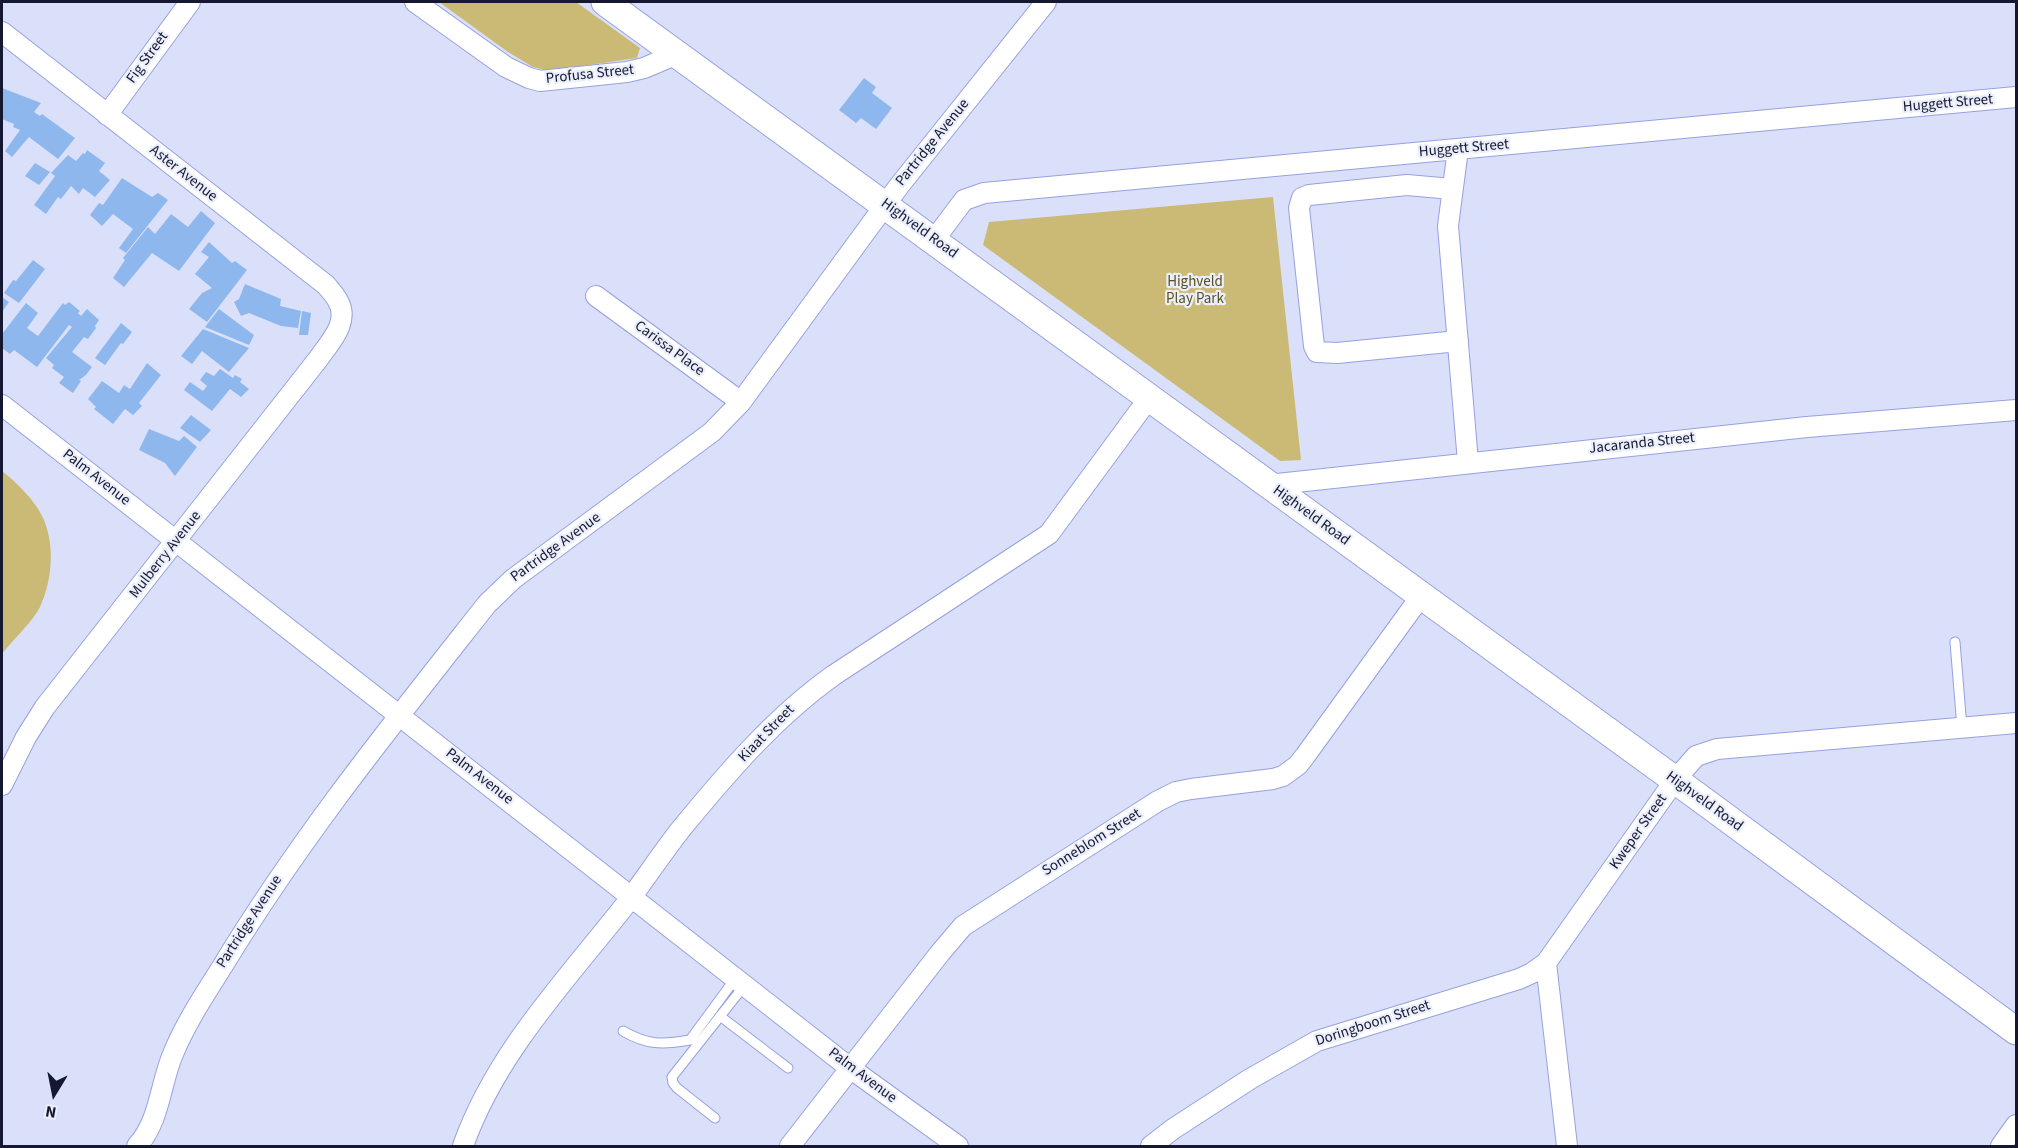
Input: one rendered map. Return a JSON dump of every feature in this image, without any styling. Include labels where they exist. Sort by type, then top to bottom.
[{"type":"street","name":"Fig Street","points":[[107,115],[190,2]]},
{"type":"street","name":"Profusa Street","points":[[415,2],[506,67],[540,81],[627,72],[644,68],[677,54]]},
{"type":"street","name":"Highveld Road","points":[[605,2],[1675,780],[2016,1031]]},
{"type":"street","name":"Partridge Avenue","points":[[140,1145],[153,1119],[174,1052],[221,967],[294,853],[345,784],[487,604],[501,589],[712,432],[741,402],[885,204],[1046,2]]},
{"type":"street","name":"Aster Avenue","points":[[2,32],[326,285],[339,302],[342,317],[339,330]]},
{"type":"street","name":"Huggett Street","points":[[934,240],[964,200],[984,193],[2016,97]]},
{"type":"street","points":[[1458,149],[1449,234],[1468,462]]},
{"type":"street","points":[[1452,189],[1407,185],[1309,195],[1302,198],[1299,208],[1314,346],[1317,352],[1337,353],[1458,341]]},
{"type":"street","name":"Carissa Place","points":[[596,296],[741,402]]},
{"type":"street","name":"Mulberry Avenue","points":[[2,785],[26,736],[45,707],[177,541],[339,330]]},
{"type":"street","name":"Kiaat Street","points":[[463,1146],[478,1110],[497,1074],[541,1010],[630,898],[680,830],[764,734],[806,695],[1048,534],[1149,398]]},
{"type":"street","name":"Palm Avenue","points":[[2,405],[400,715],[630,898],[850,1068],[958,1146]]},
{"type":"street","name":"Jacaranda Street","points":[[1268,485],[1807,427],[2016,410]]},
{"type":"street","name":"Sonneblom Street","points":[[790,1146],[952,937],[978,915],[1158,801],[1176,792],[1274,779],[1291,772],[1305,756],[1420,596]]},
{"type":"street","name":"Kweper Street","points":[[1546,963],[1675,780],[1696,756],[1717,749],[2016,723]]},
{"type":"street","points":[[1546,963],[1567,1146]]},
{"type":"street","name":"Doringboom Street","points":[[1151,1146],[1250,1079],[1317,1041],[1512,981],[1532,973],[1546,963]]},
{"type":"street","points":[[2001,1146],[2016,1125]]},
{"type":"lane","points":[[1955,642],[1962,728]]},
{"type":"lane","points":[[716,1118],[677,1088],[672,1077],[720,1017],[740,982]]},
{"type":"lane","points":[[622,1031],[641,1041],[652,1043],[690,1040],[740,982]]},
{"type":"lane","points":[[720,1017],[788,1068]]},
{"type":"green space","points":[[439,2],[576,2],[640,48],[637,58],[548,71],[533,67],[508,52]]},
{"type":"green space","name":"Highveld Play Park","points":[[1273,197],[1301,460],[1280,461],[983,245],[989,222]]},
{"type":"green space","points":[[2,471],[26,493],[41,513],[50,541],[51,564],[40,607],[2,654]]},
{"type":"building","points":[[864,78],[876,87],[872,93],[892,108],[876,129],[861,118],[856,123],[839,110]]},
{"type":"building","points":[[2,88],[41,103],[34,112],[40,116],[42,114],[75,138],[58,159],[29,137],[12,157],[5,151],[20,130],[13,127],[14,124],[2,119]]},
{"type":"building","points":[[87,150],[105,163],[99,171],[110,180],[95,197],[83,188],[79,194],[71,186],[61,199],[58,197],[46,214],[34,205],[55,176],[51,173],[68,155],[76,161]]},
{"type":"building","points":[[35,163],[50,172],[39,185],[25,176]]},
{"type":"building","points":[[122,178],[152,197],[158,193],[168,200],[126,253],[119,248],[133,229],[113,214],[102,226],[90,215],[99,203],[103,205]]},
{"type":"building","points":[[201,211],[215,223],[179,271],[152,253],[124,287],[113,278],[125,260],[123,258],[148,227],[155,234],[171,214],[188,227]]},
{"type":"building","points":[[209,242],[232,263],[235,261],[247,270],[207,322],[189,309],[202,293],[212,288],[195,274],[209,257],[201,252]]},
{"type":"building","points":[[33,260],[45,269],[19,303],[4,293],[13,280],[16,281]]},
{"type":"building","points":[[245,284],[281,299],[280,306],[301,311],[298,328],[281,326],[249,313],[241,316],[234,302],[239,299]]},
{"type":"building","points":[[2,297],[9,302],[2,312]]},
{"type":"building","points":[[69,302],[80,311],[78,313],[81,316],[87,309],[99,320],[88,339],[84,337],[72,352],[92,367],[79,380],[81,381],[73,393],[59,383],[64,377],[52,368],[54,365],[46,358],[72,327],[69,325],[37,367],[14,350],[10,354],[2,348],[2,334],[26,303],[38,313],[27,328],[38,336],[63,303],[65,305]]},
{"type":"building","points":[[219,309],[254,335],[249,345],[205,327]]},
{"type":"building","points":[[302,311],[311,313],[308,335],[299,335]]},
{"type":"building","points":[[121,323],[132,332],[105,365],[95,358]]},
{"type":"building","points":[[203,329],[249,348],[229,372],[202,351],[192,364],[181,356]]},
{"type":"building","points":[[147,363],[161,375],[139,403],[142,406],[133,415],[125,409],[113,424],[94,409],[96,407],[88,399],[102,381],[119,393],[124,385],[130,389]]},
{"type":"building","points":[[220,369],[233,378],[235,375],[242,379],[240,382],[249,389],[241,397],[230,389],[212,411],[184,390],[190,382],[203,391],[207,386],[200,380],[206,372],[214,376]]},
{"type":"building","points":[[191,415],[211,430],[200,442],[180,428]]},
{"type":"building","points":[[149,429],[179,441],[184,436],[197,447],[175,476],[165,463],[139,450]]}]
